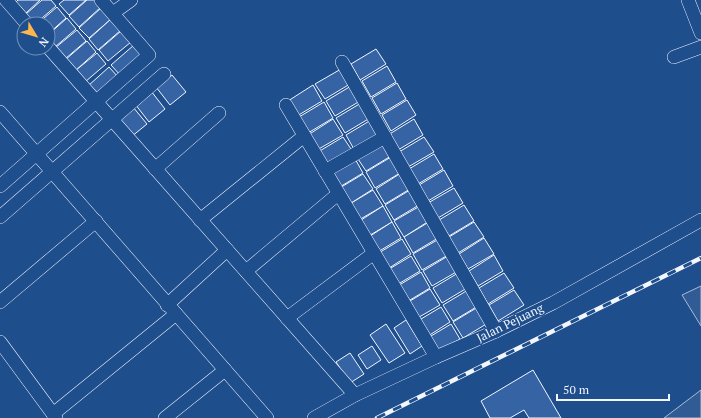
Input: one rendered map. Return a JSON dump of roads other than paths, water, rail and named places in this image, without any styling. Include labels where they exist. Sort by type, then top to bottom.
[{"type":"street","points":[[6,0],[20,16]]},
{"type":"street","points":[[0,186],[150,55],[101,0]]},
{"type":"street","points":[[113,13],[131,0]]},
{"type":"street","points":[[688,0],[701,33]]},
{"type":"street","points":[[674,57],[701,47]]},
{"type":"street","points":[[56,56],[355,395]]},
{"type":"street","points":[[342,62],[496,331]]},
{"type":"street","points":[[0,217],[164,74]]},
{"type":"street","points":[[286,106],[436,357]]},
{"type":"street","points":[[0,112],[267,418]]},
{"type":"street","points":[[155,169],[219,113]]},
{"type":"street","points":[[200,220],[304,136]]},
{"type":"street","points":[[325,171],[385,137]]},
{"type":"street","points":[[246,271],[338,194]]},
{"type":"street","name":"Jalan Pejuang","points":[[314,418],[355,395],[496,331],[553,303],[701,220]]},
{"type":"street","points":[[0,302],[96,221]]},
{"type":"street","points":[[0,342],[55,416],[172,309],[227,250]]},
{"type":"street","points":[[287,318],[374,253]]},
{"type":"street","points":[[165,418],[225,370]]},
{"type":"railway","points":[[377,418],[701,258]]}]
